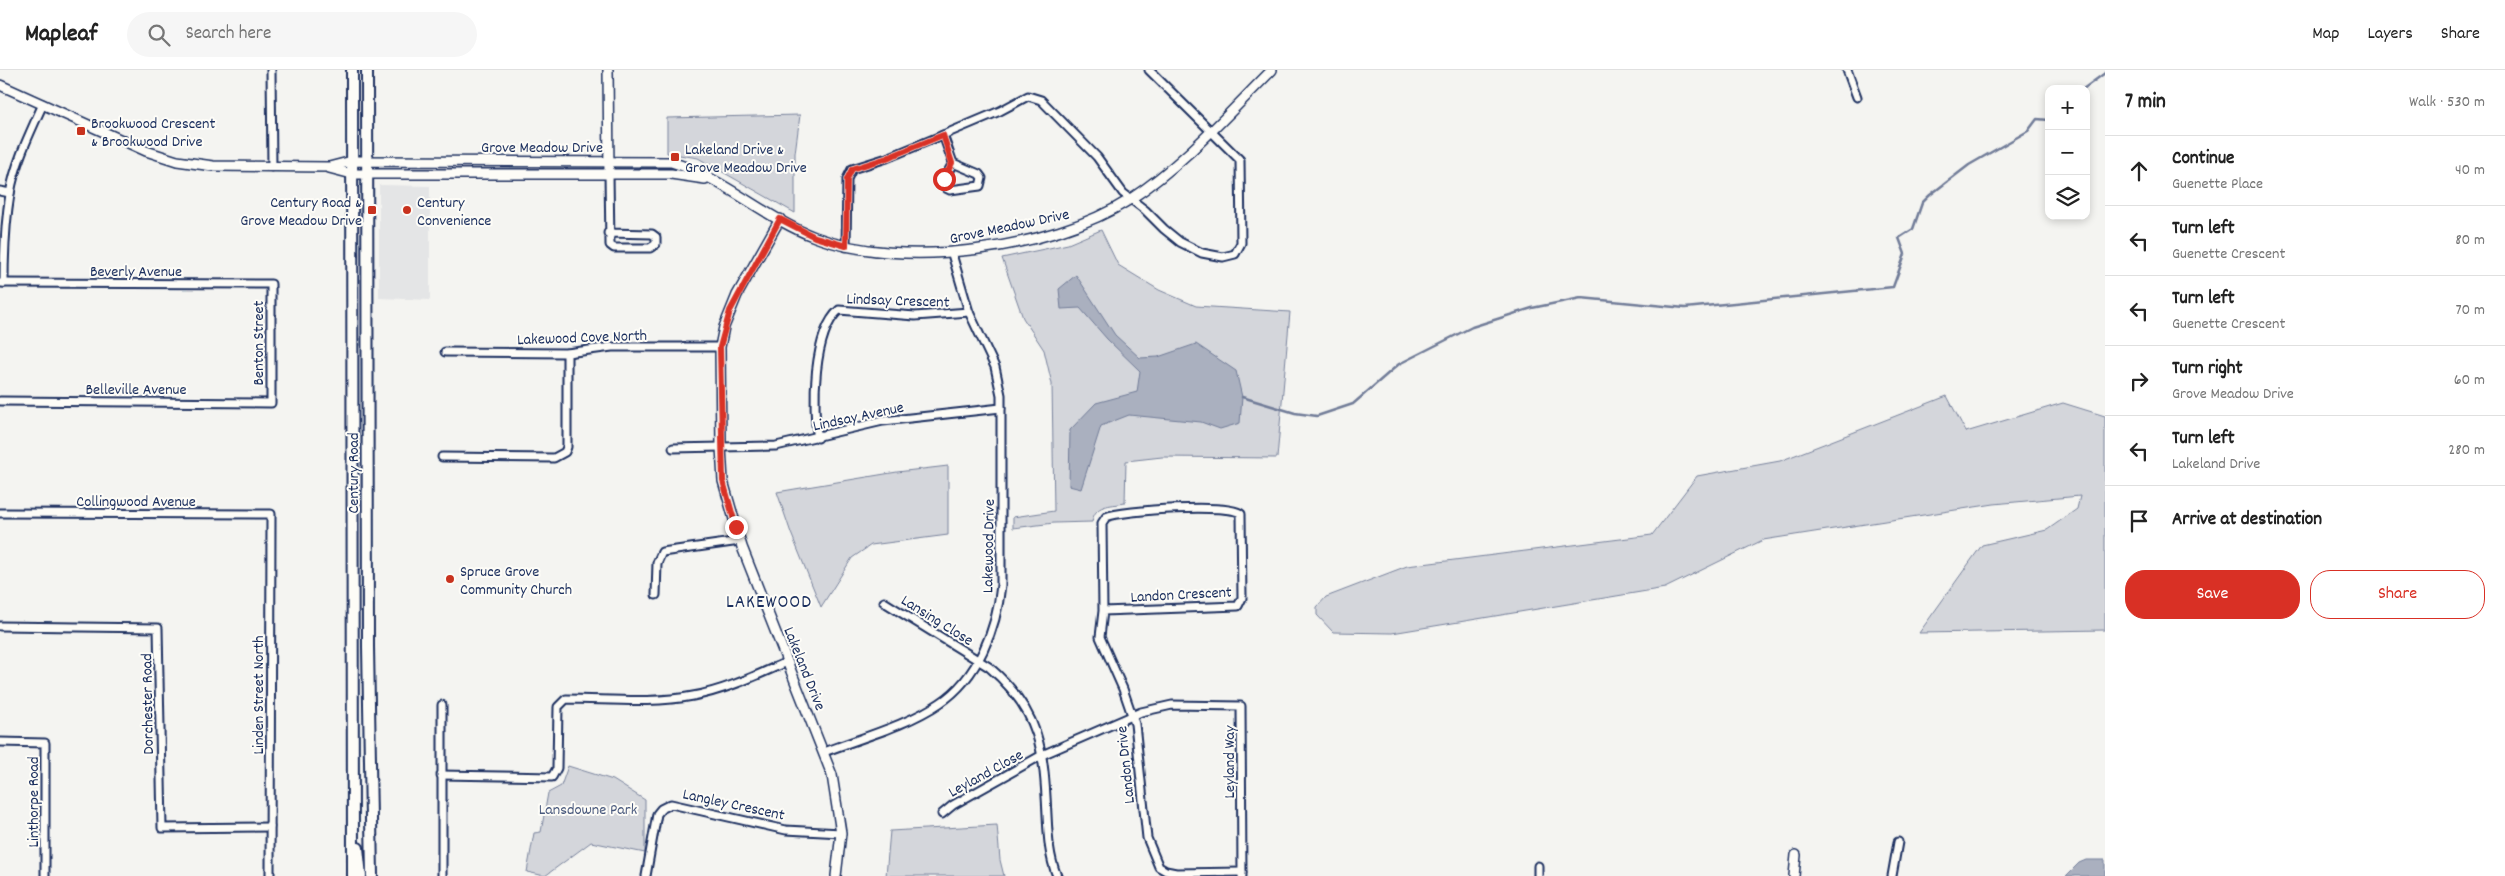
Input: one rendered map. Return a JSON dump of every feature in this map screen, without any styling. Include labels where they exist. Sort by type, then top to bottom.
[{"type":"main road","name":"Century Road","points":[[352,70],[353,876]]},
{"type":"main road","name":"Century Road","points":[[367,70],[368,627],[372,876]]},
{"type":"main road","points":[[353,795],[361,876]]},
{"type":"street","points":[[271,70],[272,167]]},
{"type":"street","points":[[608,70],[609,174],[608,233],[608,243],[614,248],[650,248],[656,244],[656,237],[652,234],[608,233]]},
{"type":"street","points":[[846,246],[847,179],[852,169],[887,158],[943,135],[1000,111],[1023,98],[1037,97],[1093,152],[1119,189],[1180,242],[1202,252],[1223,257],[1235,254],[1241,244],[1241,167],[1236,155],[1149,70]]},
{"type":"street","name":"Grove Meadow Drive","points":[[329,167],[352,161],[671,162],[693,168],[780,219],[815,237],[846,246],[925,254],[952,254],[1066,230],[1098,217],[1130,199],[1178,162],[1272,70]]},
{"type":"street","points":[[1847,70],[1857,97]]},
{"type":"street","points":[[0,84],[146,150],[178,161],[213,166],[329,167],[352,174]]},
{"type":"street","points":[[2,283],[4,237],[10,193],[20,159],[43,104]]},
{"type":"street","points":[[943,135],[952,163],[944,179],[946,188],[950,190],[980,186],[982,178],[979,174],[952,163]]},
{"type":"street","name":"Grove Meadow Drive","points":[[352,174],[671,174],[713,181]]},
{"type":"street","points":[[0,191],[10,193]]},
{"type":"street","name":"Lakeland Drive","points":[[780,219],[730,311],[720,347],[723,481],[740,541],[824,752],[836,796],[841,833],[836,876]]},
{"type":"street","name":"Lakewood Drive","points":[[824,752],[916,717],[941,702],[956,690],[978,660],[994,627],[1001,585],[1002,408],[995,367],[969,312],[952,254]]},
{"type":"street","name":"Beverly Avenue","points":[[2,283],[271,284]]},
{"type":"street","name":"Benton Street","points":[[271,284],[271,403]]},
{"type":"street","name":"Lindsay Crescent","points":[[818,438],[815,419],[817,362],[826,334],[839,310],[915,316],[969,312]]},
{"type":"street","name":"Lakewood Cove North","points":[[445,352],[567,353],[612,347],[720,347]]},
{"type":"street","points":[[442,457],[560,456],[567,447],[567,353]]},
{"type":"street","name":"Belleville Avenue","points":[[0,400],[271,403]]},
{"type":"street","name":"Lindsay Avenue","points":[[673,448],[776,446],[818,438],[883,421],[1002,408]]},
{"type":"street","name":"Landon Crescent","points":[[1103,611],[1238,606],[1242,598],[1241,514],[1238,510],[1171,508],[1113,515],[1104,520]]},
{"type":"street","name":"Collingwood Avenue","points":[[0,513],[271,514]]},
{"type":"street","name":"Linden Street North","points":[[270,876],[271,514]]},
{"type":"street","name":"Landon Drive","points":[[1104,520],[1103,611],[1100,637],[1123,689],[1132,715],[1139,754],[1147,838],[1159,867],[1166,871],[1176,873],[1242,874]]},
{"type":"street","points":[[656,595],[657,563],[662,552],[740,541]]},
{"type":"street","name":"Lansing Close","points":[[884,602],[978,660],[1004,680],[1018,694],[1031,718],[1042,755],[1048,843],[1057,876]]},
{"type":"street","name":"Dorchester Road","points":[[0,626],[158,628],[162,828],[270,827]]},
{"type":"street","points":[[441,775],[552,777],[558,768],[558,707],[566,699],[664,700],[695,696],[725,687],[788,662]]},
{"type":"street","points":[[442,705],[442,876]]},
{"type":"street","name":"Leyland Way","points":[[1042,755],[1132,715],[1172,705],[1241,706],[1242,874]]},
{"type":"street","name":"Linthorpe Road","points":[[0,742],[45,743],[45,876]]},
{"type":"street","name":"Leyland Close","points":[[942,814],[953,805],[975,795],[1042,755]]},
{"type":"street","name":"Langley Crescent","points":[[646,876],[657,814],[661,809],[671,804],[786,830],[841,833]]},
{"type":"street","points":[[1892,876],[1898,842]]},
{"type":"street","points":[[1794,876],[1796,855]]},
{"type":"street","points":[[1538,866],[1538,876]]},
{"type":"shaded area","points":[[379,185],[430,186],[430,300],[379,298]]},
{"type":"green space","points":[[800,115],[795,153],[795,213],[698,158],[667,153],[667,118]]},
{"type":"green space","points":[[1101,230],[1118,265],[1159,290],[1196,306],[1290,312],[1277,458],[1162,457],[1126,461],[1125,503],[1100,509],[1096,512],[1092,522],[1054,523],[1013,528],[1013,517],[1054,511],[1052,384],[1044,350],[1023,318],[1002,258],[1068,244]]},
{"type":"green space","points":[[1947,396],[1966,432],[2063,403],[2105,416],[2105,630],[1919,633],[1982,545],[2047,530],[2077,509],[2080,496],[1994,504],[1763,540],[1665,588],[1392,633],[1333,632],[1317,615],[1317,607],[1326,597],[1407,566],[1652,535],[1697,476],[1780,461]]},
{"type":"green space","points":[[948,466],[948,535],[871,545],[852,558],[821,607],[791,533],[777,492],[897,472]]},
{"type":"green space","name":"Lansdowne Park","points":[[568,766],[613,780],[645,800],[645,853],[591,842],[545,876],[527,872],[534,833],[541,832],[548,793],[561,786]]},
{"type":"green space","points":[[997,825],[1000,860],[1004,876],[886,876],[890,831]]},
{"type":"water","points":[[1076,275],[1115,335],[1140,358],[1158,357],[1196,344],[1236,371],[1242,397],[1240,423],[1220,429],[1201,422],[1129,415],[1101,426],[1081,489],[1069,486],[1070,430],[1096,403],[1137,392],[1140,371],[1107,339],[1080,308],[1061,309],[1059,289]]},
{"type":"water","points":[[2086,860],[2105,860],[2105,876],[2066,876],[2079,863]]},
{"type":"waterway","points":[[2088,85],[2105,73]]},
{"type":"waterway","points":[[1242,397],[1295,413],[1317,416],[1353,404],[1399,364],[1472,327],[1532,308],[1581,298],[1685,308],[1893,287],[1905,254],[1899,238],[1913,229],[1922,203],[1969,165],[2028,131],[2037,119],[2045,120]]},
{"type":"place","name":"Brookwood Crescent & Brookwood Drive","points":[[81,131]]},
{"type":"place","name":"Lakeland Drive & Grove Meadow Drive","points":[[675,157]]},
{"type":"place","name":"Century Road & Grove Meadow Drive","points":[[372,210]]},
{"type":"place","name":"Century Convenience","points":[[407,210]]},
{"type":"place","name":"Spruce Grove Community Church","points":[[450,579]]},
{"type":"district","name":"LAKEWOOD","points":[[769,600]]},
{"type":"route","points":[[736,527],[723,481],[720,347],[724,327],[737,295],[780,219],[796,229],[815,237],[846,246],[847,179],[852,169],[856,166],[887,158],[943,135],[952,163],[944,179]]}]
